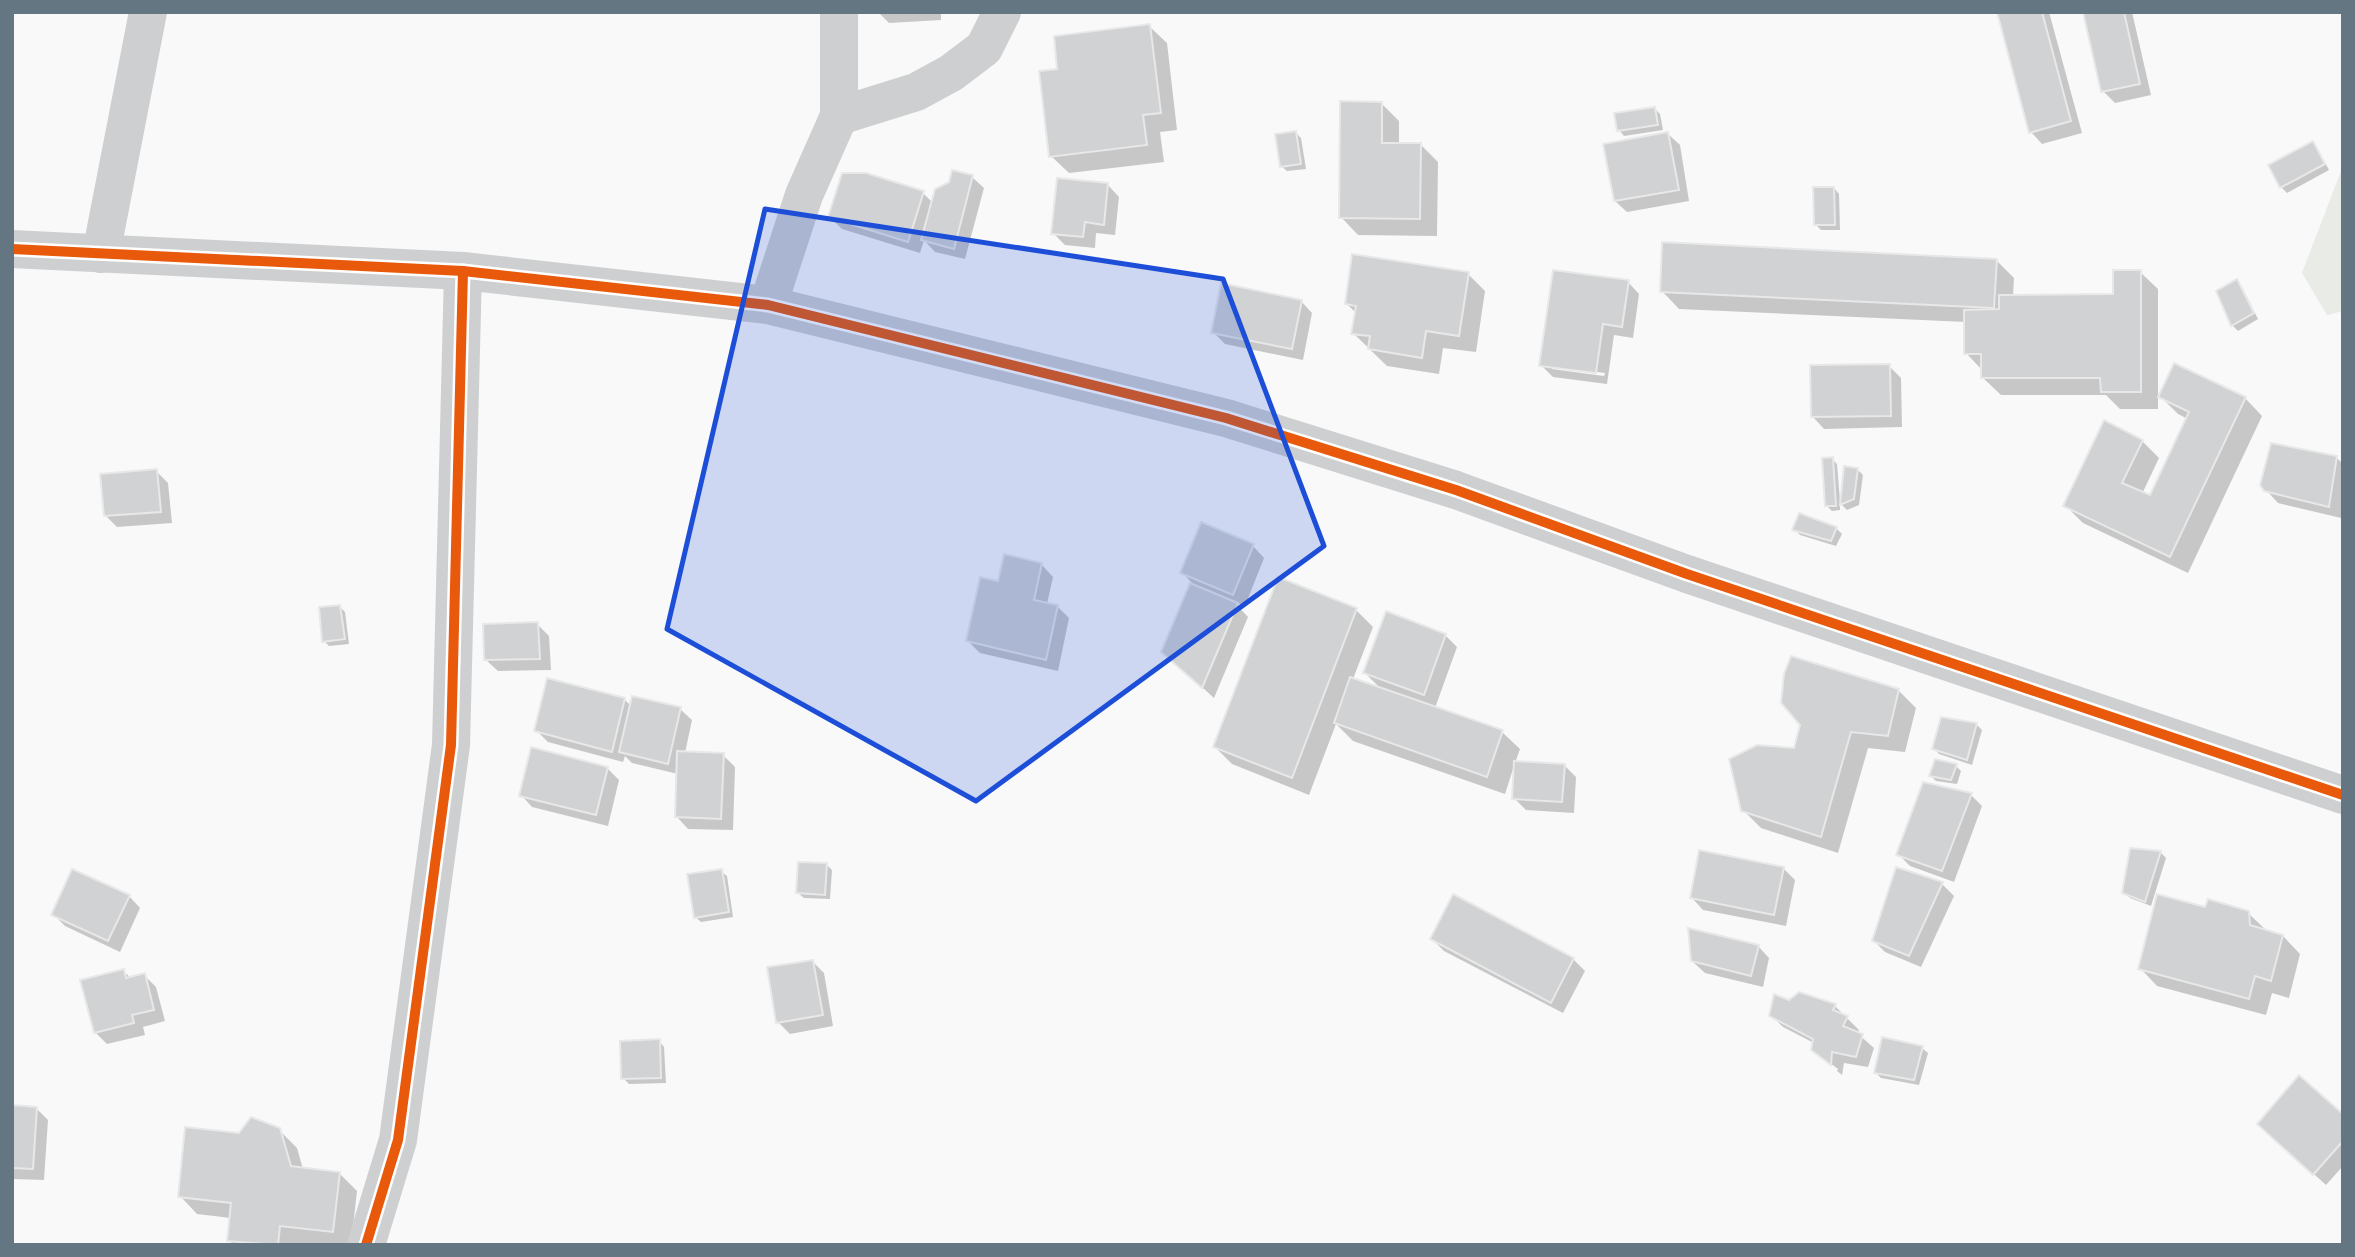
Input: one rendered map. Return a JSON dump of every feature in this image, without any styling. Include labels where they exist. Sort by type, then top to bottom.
[{"type":"street","points":[[101,254],[148,12]]},
{"type":"street","points":[[768,306],[804,195],[839,116],[839,12]]},
{"type":"street","points":[[839,116],[916,92],[951,74],[984,48],[1002,12]]},
{"type":"street","points":[[12,249],[463,271],[768,306],[1226,418],[1456,491],[1686,574],[2343,795]]},
{"type":"street","points":[[366,1245],[398,1140],[452,745],[463,271]]},
{"type":"highlighted area","points":[[765,209],[1223,279],[1324,546],[976,801],[667,629]]},
{"type":"shaded area","points":[[2343,166],[2343,311],[2327,315],[2302,273]]},
{"type":"building","points":[[1997,12],[2042,12],[2071,121],[2029,133]]},
{"type":"building","points":[[2083,12],[2124,12],[2140,84],[2101,92]]},
{"type":"building","points":[[1150,24],[1161,113],[1143,115],[1147,145],[1049,157],[1039,71],[1057,69],[1054,36]]},
{"type":"building","points":[[1340,101],[1382,102],[1382,143],[1421,143],[1420,219],[1339,218]]},
{"type":"building","points":[[1655,107],[1658,125],[1617,131],[1614,113]]},
{"type":"building","points":[[1296,131],[1301,164],[1280,167],[1275,134]]},
{"type":"building","points":[[1668,132],[1679,190],[1614,201],[1603,144]]},
{"type":"building","points":[[2313,141],[2325,164],[2280,188],[2268,165]]},
{"type":"building","points":[[952,170],[973,175],[954,249],[921,240],[935,189],[949,182]]},
{"type":"building","points":[[842,173],[866,173],[924,191],[908,242],[828,217]]},
{"type":"building","points":[[1057,178],[1108,183],[1104,225],[1085,222],[1083,237],[1051,234]]},
{"type":"building","points":[[1813,187],[1834,187],[1835,225],[1814,225]]},
{"type":"building","points":[[1662,242],[1997,259],[1994,308],[1660,292]]},
{"type":"building","points":[[1352,254],[1469,272],[1459,336],[1426,331],[1422,358],[1368,349],[1370,336],[1351,334],[1356,306],[1345,304]]},
{"type":"building","points":[[1553,270],[1629,280],[1622,327],[1603,324],[1596,373],[1539,366]]},
{"type":"building","points":[[2113,270],[2141,270],[2141,392],[2101,392],[2100,378],[1981,378],[1981,354],[1964,354],[1964,310],[1999,309],[1999,295],[2113,294]]},
{"type":"building","points":[[2237,279],[2254,313],[2231,326],[2216,291]]},
{"type":"building","points":[[1221,283],[1302,300],[1292,349],[1211,333]]},
{"type":"building","points":[[2174,363],[2246,397],[2170,557],[2063,506],[2104,420],[2143,440],[2122,483],[2150,495],[2189,412],[2158,397]]},
{"type":"building","points":[[1890,364],[1891,416],[1811,417],[1810,365]]},
{"type":"building","points":[[2271,443],[2337,456],[2329,507],[2264,491],[2260,485]]},
{"type":"building","points":[[1833,457],[1836,506],[1825,506],[1822,458]]},
{"type":"building","points":[[1844,466],[1858,468],[1854,499],[1840,505]]},
{"type":"building","points":[[157,469],[161,512],[104,516],[100,474]]},
{"type":"building","points":[[1799,513],[1837,527],[1831,541],[1792,530]]},
{"type":"building","points":[[1201,522],[1254,544],[1233,595],[1180,573]]},
{"type":"building","points":[[1004,554],[1042,563],[1034,600],[1058,605],[1046,660],[966,641],[980,577],[998,581]]},
{"type":"building","points":[[1278,577],[1357,608],[1292,778],[1213,747]]},
{"type":"building","points":[[1190,583],[1238,603],[1202,688],[1161,652]]},
{"type":"building","points":[[340,605],[345,639],[322,642],[319,607]]},
{"type":"building","points":[[1386,611],[1446,634],[1424,695],[1363,673]]},
{"type":"building","points":[[538,622],[540,659],[484,660],[483,624]]},
{"type":"building","points":[[1791,656],[1899,689],[1888,736],[1851,732],[1821,837],[1741,811],[1729,759],[1757,745],[1794,748],[1800,725],[1781,703],[1784,674]]},
{"type":"building","points":[[1350,677],[1503,730],[1487,777],[1334,723]]},
{"type":"building","points":[[547,678],[625,698],[612,752],[534,731]]},
{"type":"building","points":[[632,696],[681,707],[668,764],[619,752]]},
{"type":"building","points":[[1941,717],[1977,723],[1967,760],[1932,749]]},
{"type":"building","points":[[531,747],[608,767],[596,815],[519,796]]},
{"type":"building","points":[[677,751],[724,753],[721,819],[675,817]]},
{"type":"building","points":[[1935,759],[1957,764],[1951,780],[1929,776]]},
{"type":"building","points":[[1514,761],[1565,764],[1562,802],[1512,799]]},
{"type":"building","points":[[1923,782],[1972,793],[1942,871],[1896,855]]},
{"type":"building","points":[[2130,848],[2161,851],[2145,902],[2122,893]]},
{"type":"building","points":[[1699,850],[1784,867],[1774,915],[1690,898]]},
{"type":"building","points":[[798,862],[827,863],[825,895],[796,893]]},
{"type":"building","points":[[1896,867],[1943,882],[1909,956],[1872,941]]},
{"type":"building","points":[[72,869],[130,895],[108,941],[51,915]]},
{"type":"building","points":[[722,869],[729,912],[694,918],[687,874]]},
{"type":"building","points":[[1453,894],[1574,958],[1551,1003],[1430,939]]},
{"type":"building","points":[[2157,894],[2205,907],[2208,899],[2249,911],[2250,925],[2283,935],[2271,981],[2255,976],[2249,999],[2138,969]]},
{"type":"building","points":[[1688,928],[1759,945],[1751,976],[1691,961]]},
{"type":"building","points":[[813,960],[823,1015],[776,1023],[767,967]]},
{"type":"building","points":[[124,969],[126,978],[145,973],[154,1010],[132,1015],[134,1023],[94,1033],[80,980]]},
{"type":"building","points":[[1799,992],[1836,1004],[1833,1010],[1848,1016],[1843,1026],[1863,1034],[1856,1057],[1832,1052],[1831,1065],[1811,1050],[1813,1039],[1769,1016],[1774,994],[1789,1000]]},
{"type":"building","points":[[1882,1037],[1923,1046],[1914,1080],[1874,1073]]},
{"type":"building","points":[[660,1039],[661,1078],[621,1079],[620,1041]]},
{"type":"building","points":[[2299,1075],[2343,1114],[2343,1141],[2313,1175],[2257,1124]]},
{"type":"building","points":[[12,1105],[37,1107],[33,1169],[12,1168]]},
{"type":"building","points":[[251,1117],[280,1128],[291,1166],[340,1172],[333,1232],[280,1226],[278,1245],[227,1241],[231,1203],[178,1197],[185,1127],[239,1133]]},
{"type":"cycle path","points":[[12,249],[463,271],[768,305],[1226,418],[1456,490],[1687,574],[2343,795]]},
{"type":"cycle path","points":[[366,1245],[398,1140],[451,745],[463,271]]}]
